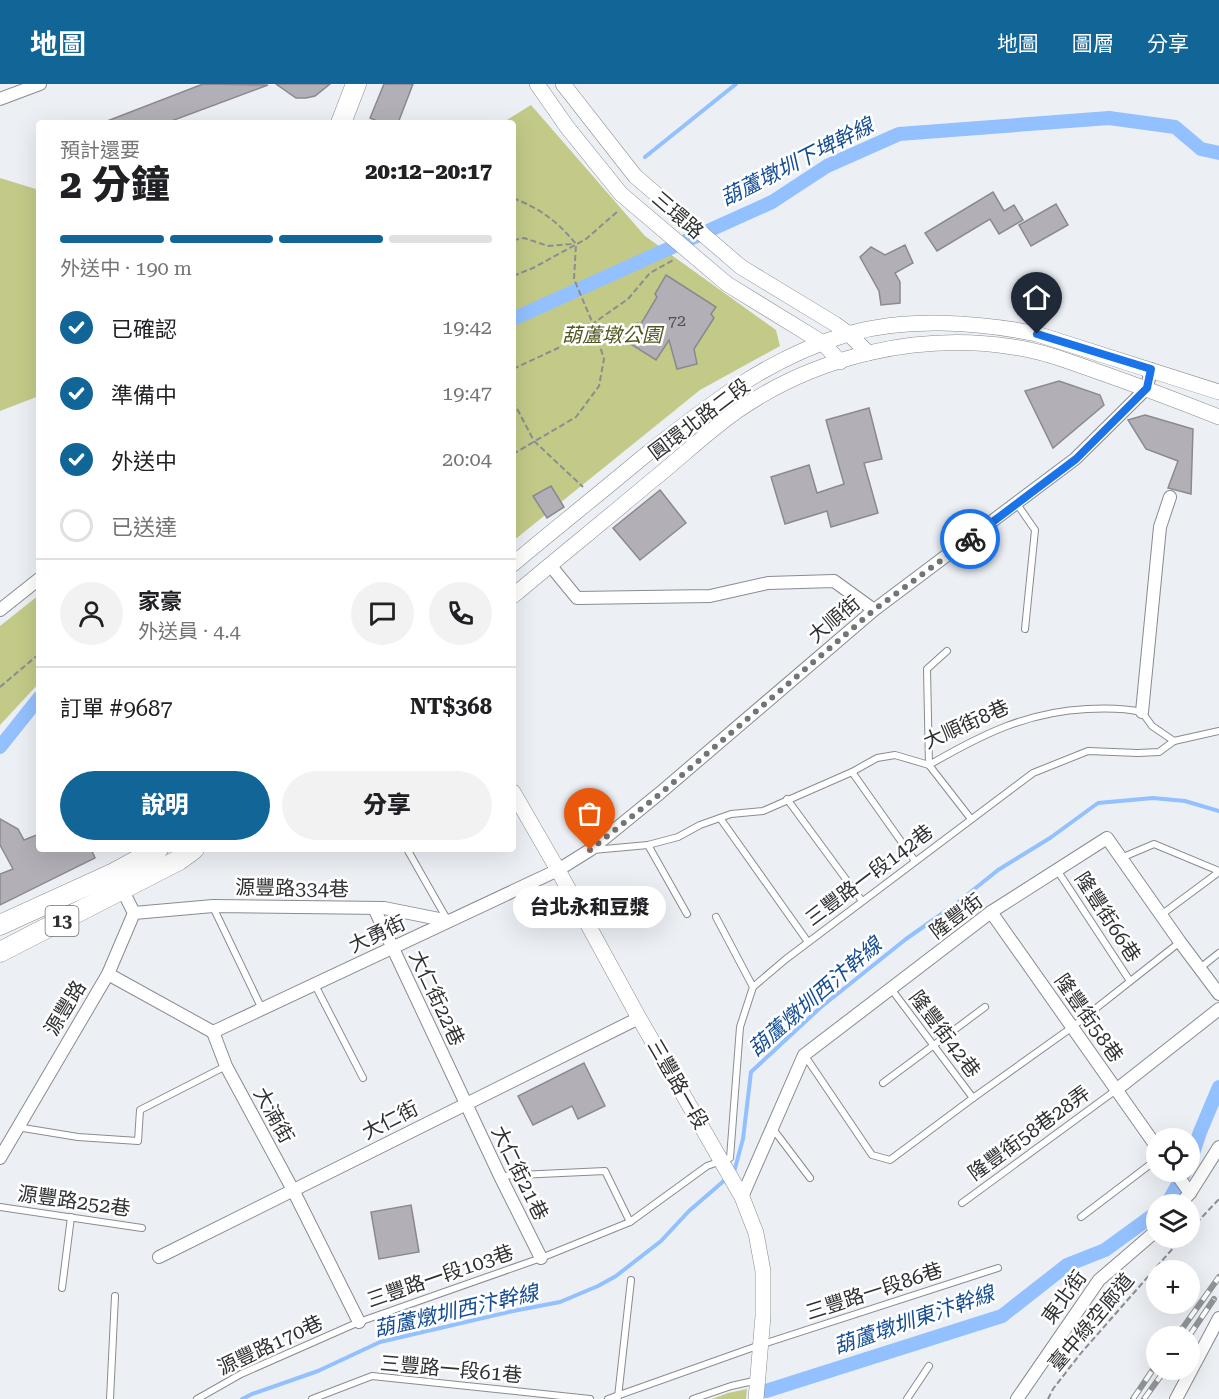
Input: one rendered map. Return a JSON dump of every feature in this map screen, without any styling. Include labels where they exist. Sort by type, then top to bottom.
[{"type":"main road","points":[[342,120],[356,84]]},
{"type":"main road","name":"13","points":[[0,952],[119,882],[154,852]]},
{"type":"main road","name":"13","points":[[0,925],[179,860],[190,852]]},
{"type":"street","points":[[0,99],[40,84]]},
{"type":"street","name":"三環路","points":[[563,84],[635,176],[741,267],[849,334],[868,353]]},
{"type":"street","name":"三環路","points":[[544,87],[621,194],[727,284],[823,343],[840,362]]},
{"type":"street","name":"圓環北路二段","points":[[516,562],[711,403],[795,353],[849,334],[918,324],[988,326],[1037,334],[1219,392]]},
{"type":"street","name":"圓環北路二段","points":[[516,593],[737,411],[780,386],[822,367],[868,353],[936,342],[988,343],[1051,356],[1147,388],[1219,417]]},
{"type":"street","points":[[1147,388],[1151,369]]},
{"type":"street","name":"大順街","points":[[558,870],[590,850],[660,794],[874,610],[1076,459],[1147,388]]},
{"type":"street","points":[[1142,712],[1160,527],[1170,497]]},
{"type":"street","points":[[550,565],[577,598],[710,596],[768,583],[834,582],[874,610]]},
{"type":"street","points":[[0,610],[36,581]]},
{"type":"street","name":"三豐路一段","points":[[516,797],[742,1197],[756,1233],[763,1271],[756,1399]]},
{"type":"street","name":"隆豐街","points":[[742,1197],[804,1055],[992,912],[1107,838],[1219,994]]},
{"type":"street","name":"大勇街","points":[[213,1032],[558,870]]},
{"type":"street","points":[[119,882],[134,913]]},
{"type":"street","name":"源豐路334巷","points":[[134,913],[213,906],[384,908],[448,921]]},
{"type":"street","name":"大仁街22巷","points":[[374,908],[466,1104]]},
{"type":"street","name":"隆豐街58巷","points":[[992,912],[1071,1028],[1146,1132]]},
{"type":"street","name":"源豐路","points":[[0,1158],[108,974],[134,913]]},
{"type":"street","points":[[108,974],[213,1032]]},
{"type":"street","points":[[1116,1090],[1219,1010]]},
{"type":"street","name":"大仁街","points":[[159,1257],[639,1018]]},
{"type":"street","name":"大湳街","points":[[213,1032],[226,1066],[293,1190],[359,1322]]},
{"type":"street","name":"大仁街21巷","points":[[466,1104],[541,1258]]},
{"type":"street","points":[[1186,1194],[1219,1147]]},
{"type":"street","points":[[1182,1182],[1188,1190]]},
{"type":"street","name":"東北街","points":[[1017,1399],[1099,1280],[1146,1240]]},
{"type":"street","points":[[1176,1399],[1219,1318]]},
{"type":"lane","points":[[1017,504],[1035,530],[1025,629]]},
{"type":"lane","points":[[947,651],[927,669],[929,765],[971,819]]},
{"type":"lane","name":"大順街8巷","points":[[590,850],[648,845],[678,837],[700,825],[731,814],[763,811],[877,759],[895,755],[929,765],[974,739],[1013,722],[1063,711],[1127,709],[1142,712]]},
{"type":"lane","points":[[1142,712],[1152,726],[1174,741],[1219,731]]},
{"type":"lane","name":"三豐路一段142巷","points":[[753,987],[808,942],[1034,773],[1088,751],[1159,752],[1174,741]]},
{"type":"lane","points":[[852,772],[915,861]]},
{"type":"lane","points":[[787,799],[862,901]]},
{"type":"lane","points":[[720,818],[808,942]]},
{"type":"lane","points":[[1121,858],[1154,844],[1219,872]]},
{"type":"lane","points":[[648,845],[687,914]]},
{"type":"lane","points":[[409,852],[448,921]]},
{"type":"lane","name":"隆豐街66巷","points":[[1057,870],[1130,981]]},
{"type":"lane","points":[[1161,915],[1219,872]]},
{"type":"lane","points":[[213,906],[262,1009]]},
{"type":"lane","points":[[716,917],[753,987],[740,1028],[730,1158],[722,1161]]},
{"type":"lane","points":[[804,1055],[872,1155],[890,1160],[1071,1028],[1180,942]]},
{"type":"lane","points":[[1199,968],[1219,953]]},
{"type":"lane","points":[[315,985],[363,1078]]},
{"type":"lane","name":"隆豐街42巷","points":[[892,990],[973,1098]]},
{"type":"lane","points":[[883,1083],[985,1007]]},
{"type":"lane","points":[[17,1127],[78,1137],[138,1141],[140,1110],[226,1066]]},
{"type":"lane","name":"隆豐街58巷28弄","points":[[962,1203],[1116,1090]]},
{"type":"lane","points":[[772,1128],[810,1178]]},
{"type":"lane","name":"三豐路一段103巷","points":[[359,1322],[541,1258],[630,1222],[707,1166],[722,1161]]},
{"type":"lane","points":[[1081,1217],[1146,1168]]},
{"type":"lane","points":[[500,1176],[605,1170],[630,1222]]},
{"type":"lane","name":"源豐路252巷","points":[[0,1207],[142,1228]]},
{"type":"lane","points":[[62,1288],[71,1217]]},
{"type":"lane","name":"三豐路一段86巷","points":[[760,1345],[998,1268]]},
{"type":"lane","points":[[618,1397],[631,1280]]},
{"type":"lane","points":[[110,1399],[116,1296]]},
{"type":"lane","name":"源豐路170巷","points":[[197,1399],[241,1374],[359,1322]]},
{"type":"lane","points":[[608,1399],[760,1345]]},
{"type":"lane","points":[[907,1399],[928,1366]]},
{"type":"lane","name":"三豐路一段61巷","points":[[312,1399],[372,1376],[590,1399]]},
{"type":"lane","points":[[693,1399],[758,1379]]},
{"type":"path","points":[[516,199],[541,211],[559,223],[576,244],[574,279],[593,324],[604,359],[599,386],[576,417],[516,452]]},
{"type":"path","points":[[516,275],[533,268],[586,238],[630,201]]},
{"type":"path","points":[[516,239],[524,238],[548,246],[576,244]]},
{"type":"path","points":[[516,368],[558,348],[628,299],[651,273],[687,252]]},
{"type":"path","points":[[516,407],[534,441],[594,497]]},
{"type":"path","points":[[0,687],[36,657]]},
{"type":"path","points":[[1200,1219],[1219,1199]]},
{"type":"path","name":"臺中綠空廊道","points":[[1048,1399],[1081,1353],[1173,1248]]},
{"type":"green space","name":"葫蘆墩公園","points":[[531,105],[645,236],[776,330],[780,346],[700,390],[516,539],[516,120],[507,120]]},
{"type":"green space","points":[[0,178],[36,189],[36,397],[0,411]]},
{"type":"green space","points":[[36,597],[36,686],[0,725],[0,626]]},
{"type":"green space","points":[[747,1389],[746,1399],[712,1399],[728,1393]]},
{"type":"building","points":[[203,84],[268,85],[174,120],[110,120]]},
{"type":"building","points":[[276,84],[330,84],[315,96],[296,98]]},
{"type":"building","points":[[384,84],[413,84],[399,120],[370,118]]},
{"type":"building","points":[[993,192],[1004,211],[1014,205],[1023,220],[999,234],[990,219],[937,251],[925,233]]},
{"type":"building","points":[[1056,204],[1068,225],[1031,246],[1019,225]]},
{"type":"building","points":[[905,245],[913,263],[895,273],[900,282],[900,303],[881,305],[879,291],[860,257],[871,247],[885,255]]},
{"type":"building","points":[[666,275],[716,307],[711,314],[714,318],[694,349],[697,364],[677,369],[669,340],[656,360],[626,341],[637,323],[641,324],[657,297],[655,294]]},
{"type":"building","points":[[1059,381],[1100,395],[1104,405],[1053,448],[1025,391]]},
{"type":"building","points":[[869,408],[882,459],[864,463],[878,513],[831,527],[827,511],[785,524],[771,477],[809,465],[817,493],[844,484],[826,420]]},
{"type":"building","points":[[1145,415],[1193,429],[1191,494],[1168,488],[1178,461],[1146,449],[1128,420]]},
{"type":"building","points":[[551,486],[564,507],[547,518],[533,496]]},
{"type":"building","points":[[660,490],[686,523],[640,560],[613,528]]},
{"type":"building","points":[[0,819],[18,829],[24,840],[36,835],[36,852],[92,852],[95,858],[0,905],[0,874],[13,869],[0,845]]},
{"type":"building","points":[[584,1063],[605,1106],[578,1119],[572,1106],[533,1125],[518,1096]]},
{"type":"building","points":[[411,1205],[419,1252],[379,1259],[371,1212]]},
{"type":"waterway","points":[[645,157],[736,84]]},
{"type":"waterway","name":"葫蘆墩圳下埤幹線","points":[[516,318],[772,202],[827,166],[899,134],[1109,118],[1175,127],[1201,149],[1219,153]]},
{"type":"waterway","name":"葫蘆墩圳下埤幹線","points":[[0,747],[36,702]]},
{"type":"waterway","name":"葫蘆燉圳西汴幹線","points":[[734,1172],[743,1139],[751,1072],[821,1007],[998,870],[1050,838],[1098,803],[1153,798],[1185,801],[1219,811]]},
{"type":"waterway","name":"葫蘆墩圳東汴幹線","points":[[1200,1132],[1219,1087]]},
{"type":"waterway","name":"葫蘆燉圳西汴幹線","points":[[242,1399],[318,1371],[380,1342],[560,1302],[598,1286],[616,1276],[661,1241],[689,1211],[726,1179]]},
{"type":"waterway","name":"葫蘆墩圳東汴幹線","points":[[1173,1194],[1179,1182]]},
{"type":"waterway","name":"葫蘆墩圳東汴幹線","points":[[766,1391],[1002,1316],[1067,1265],[1105,1250],[1146,1220]]},
{"type":"railway","points":[[1184,1326],[1219,1277]]},
{"type":"railway","points":[[1196,1326],[1214,1299]]},
{"type":"railway","points":[[1133,1399],[1146,1380]]},
{"type":"railway","points":[[1144,1399],[1158,1380]]},
{"type":"way so far","points":[[590,850],[660,794],[874,610],[970,539]]},
{"type":"place","name":"台北永和豆漿","points":[[590,850]]},
{"type":"route","points":[[970,539],[1076,459],[1147,388],[1151,369],[1037,334]]}]
